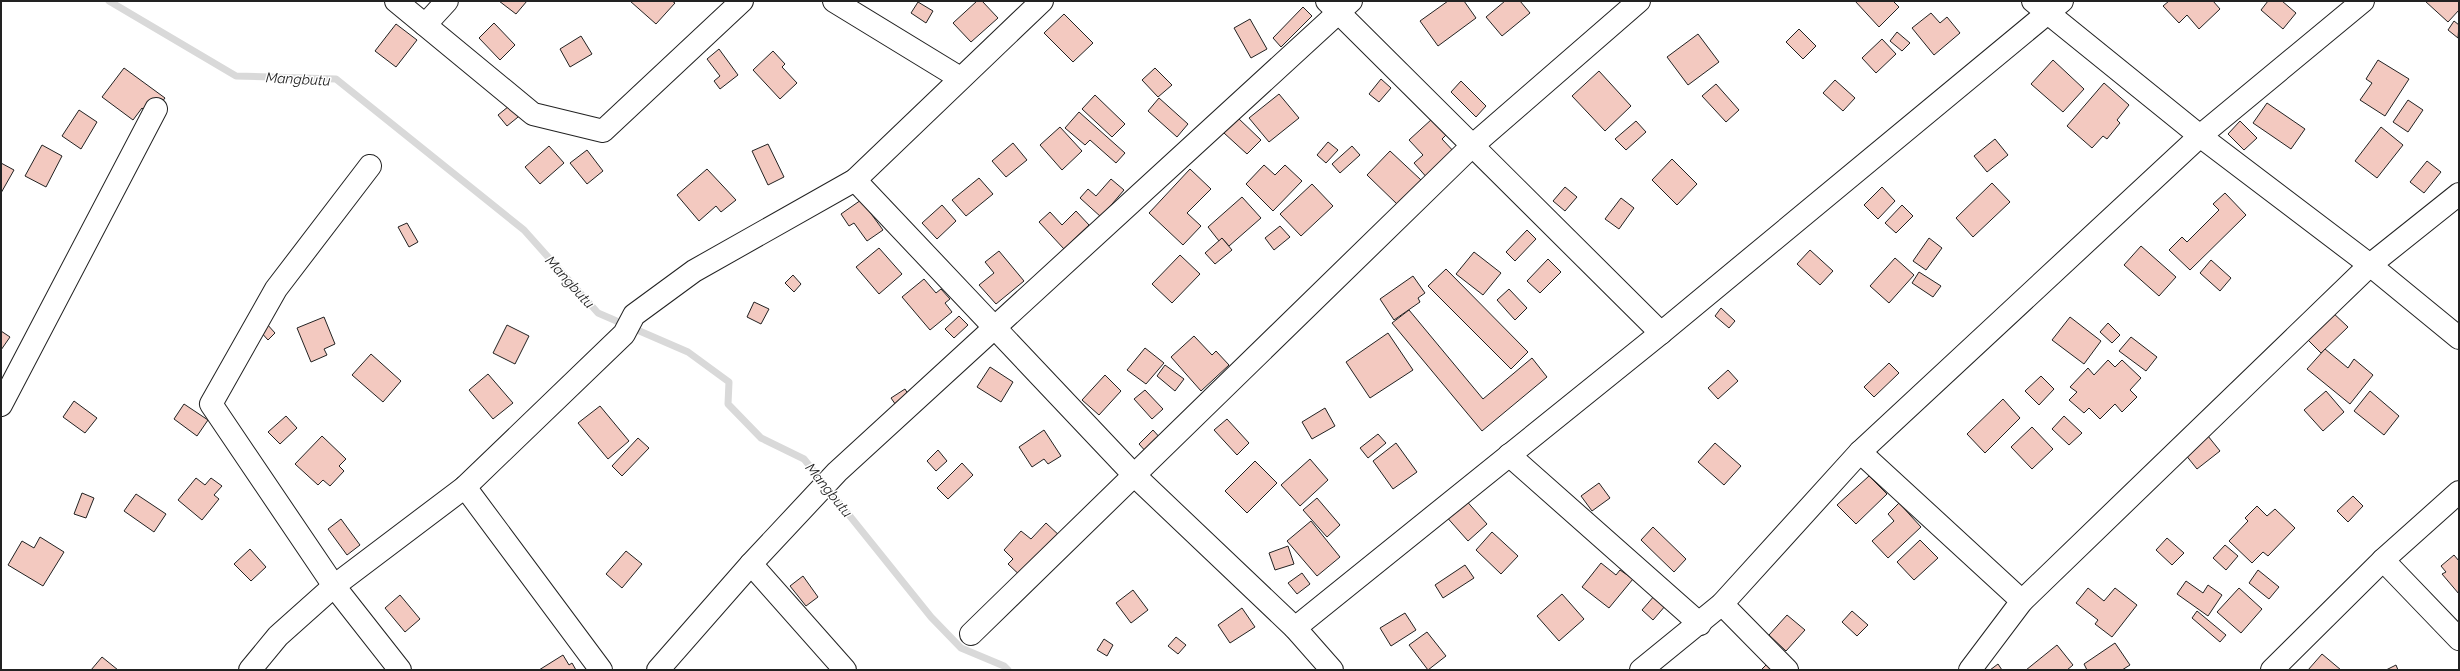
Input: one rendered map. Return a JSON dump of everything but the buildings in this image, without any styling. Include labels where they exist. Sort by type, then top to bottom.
[{"type":"street","points":[[396,1],[534,114],[603,131],[742,1]]},
{"type":"street","points":[[425,25],[447,1]]},
{"type":"street","points":[[834,1],[960,78]]},
{"type":"street","points":[[250,670],[278,636],[334,586],[465,487],[624,334],[634,315],[694,271],[855,180],[1042,1]]},
{"type":"street","points":[[971,634],[1472,146],[1639,1]]},
{"type":"street","points":[[1641,670],[1700,624],[1722,604],[1860,452],[2200,136],[2363,1]]},
{"type":"street","points":[[658,670],[751,564],[814,500],[837,472],[995,330],[1339,5],[1472,146],[1661,333]]},
{"type":"street","points":[[1295,628],[1661,333],[2048,5],[2200,136],[2370,265],[2459,338]]},
{"type":"street","points":[[1,405],[156,108]]},
{"type":"street","points":[[370,166],[276,290],[211,404],[334,586],[400,670]]},
{"type":"street","points":[[855,180],[995,330],[1134,475],[1295,628],[1332,670]]},
{"type":"street","points":[[1970,670],[2022,601],[2370,265],[2459,194]]},
{"type":"street","points":[[1860,452],[2022,601]]},
{"type":"street","points":[[1509,455],[1700,624]]},
{"type":"street","points":[[465,487],[601,670]]},
{"type":"street","points":[[2272,670],[2383,560],[2459,492]]},
{"type":"street","points":[[2383,560],[2459,639]]},
{"type":"street","points":[[751,564],[846,670]]},
{"type":"street","points":[[1722,604],[1787,670]]},
{"type":"waterway","name":"Mangbutu","points":[[109,1],[236,76],[336,79],[524,230],[598,313],[688,352],[729,382],[728,404],[761,438],[804,459],[931,617],[961,648],[1004,666],[1008,670]]}]
